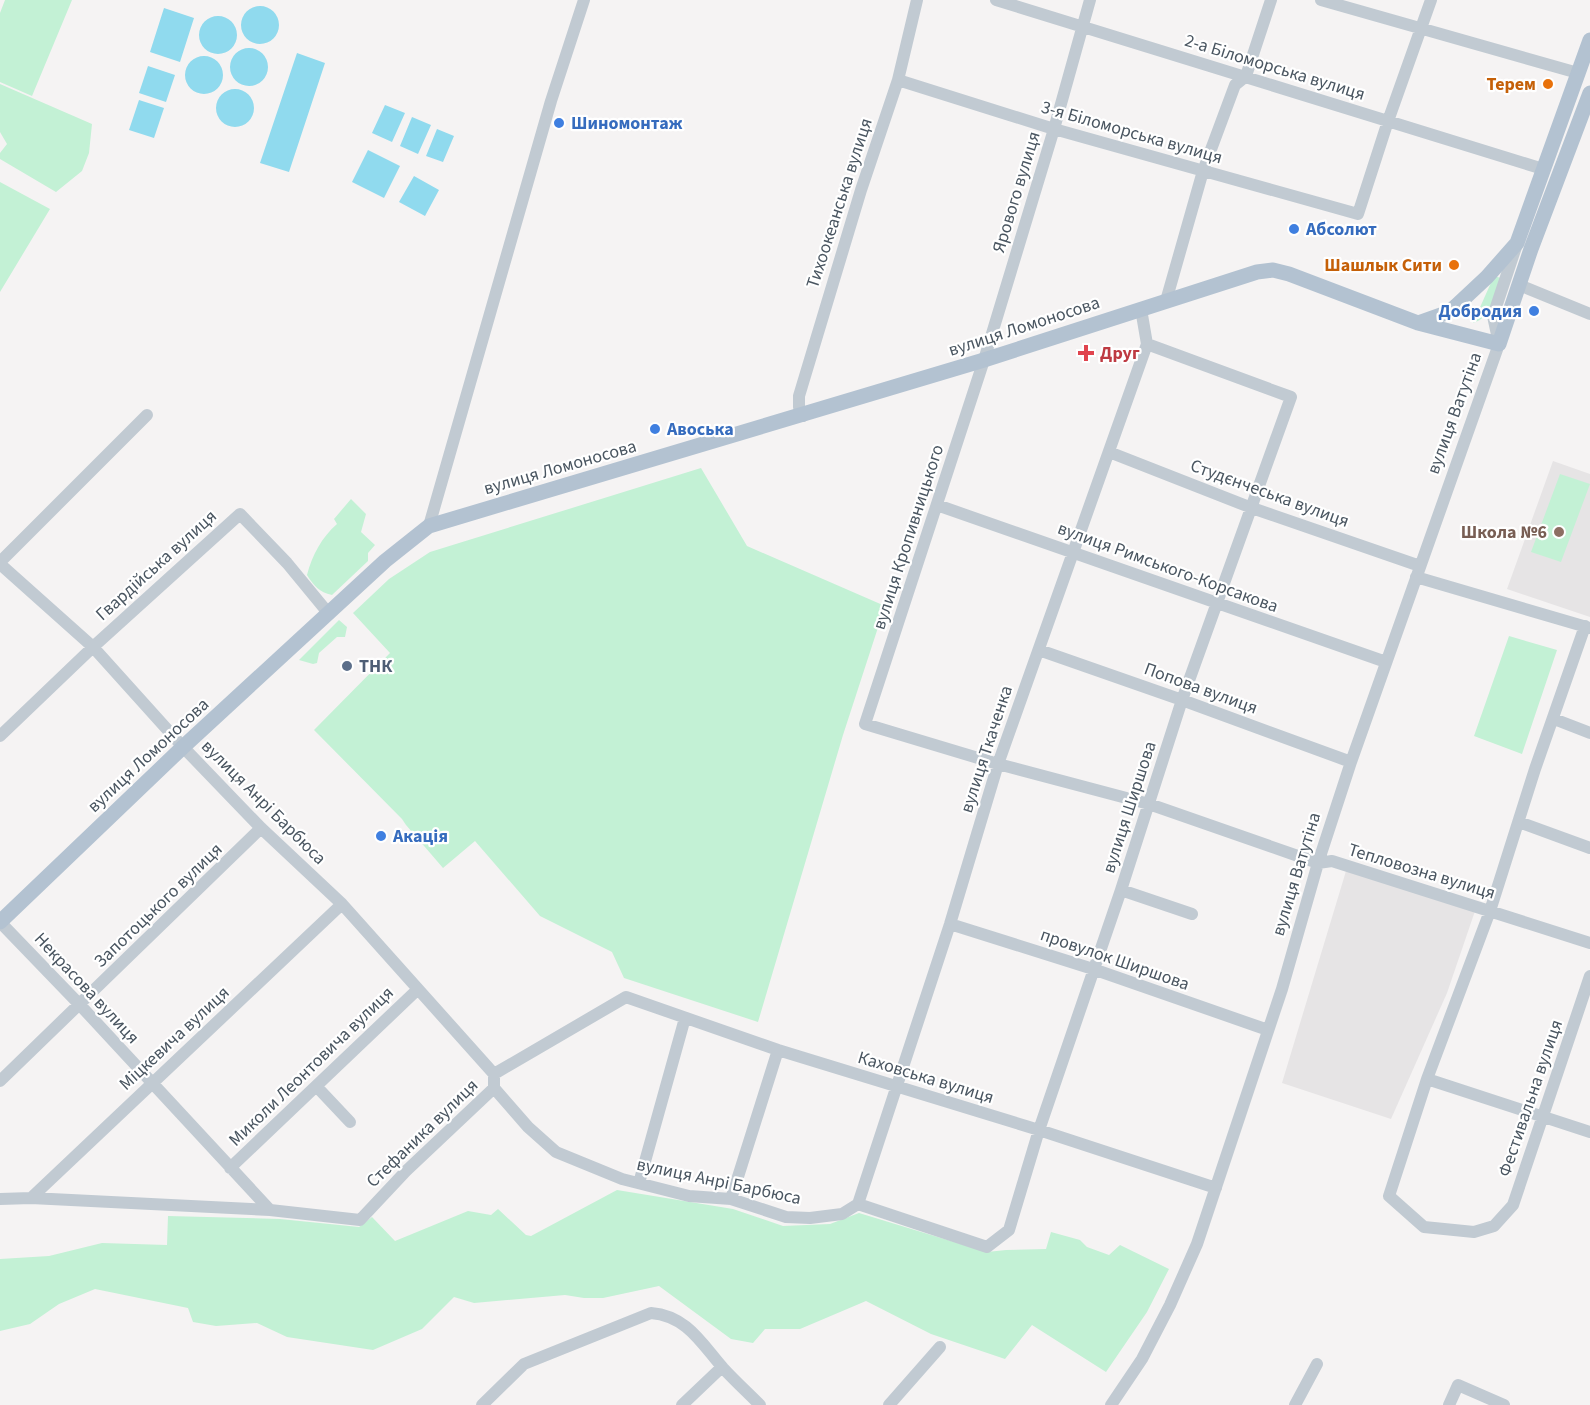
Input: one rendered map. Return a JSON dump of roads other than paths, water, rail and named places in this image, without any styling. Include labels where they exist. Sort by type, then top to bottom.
[{"type":"main road","name":"вулиця Ватутіна","points":[[1517,243],[1590,40]]},
{"type":"main road","name":"вулиця Ватутіна","points":[[1499,344],[1531,249],[1590,93]]},
{"type":"main road","points":[[1418,323],[1449,312],[1487,277],[1517,243]]},
{"type":"main road","name":"вулиця Ломоносова","points":[[0,922],[183,747],[385,561],[429,526],[803,416],[1241,276],[1273,270],[1311,281],[1418,323],[1499,344]]},
{"type":"street","points":[[429,526],[547,114],[584,0]]},
{"type":"street","name":"Тихоокеанська вулиця","points":[[803,416],[799,407],[799,396],[861,190],[898,80],[917,0]]},
{"type":"street","name":"2-а Біломорська вулиця","points":[[996,0],[1543,169]]},
{"type":"street","name":"Ярового вулиця","points":[[984,360],[1054,129],[1090,0]]},
{"type":"street","points":[[1166,301],[1203,171],[1235,85],[1246,76],[1270,0]]},
{"type":"street","points":[[1321,0],[1578,73]]},
{"type":"street","points":[[1388,121],[1431,0]]},
{"type":"street","name":"3-я Біломорська вулиця","points":[[898,80],[1054,129],[1358,214],[1388,121]]},
{"type":"street","name":"вулиця Ватутіна","points":[[1110,1405],[1142,1359],[1170,1305],[1197,1244],[1282,989],[1318,862],[1351,762],[1499,344],[1493,316],[1517,243]]},
{"type":"street","points":[[1519,285],[1590,314]]},
{"type":"street","name":"вулиця Ткаченка","points":[[858,1204],[950,924],[998,764],[1147,344],[1141,309]]},
{"type":"street","name":"вулиця Ширшова","points":[[858,1204],[987,1246],[1009,1230],[1039,1130],[1121,890],[1182,700],[1291,397],[1147,344]]},
{"type":"street","name":"вулиця Кропивницького","points":[[865,724],[984,360]]},
{"type":"street","points":[[0,563],[147,415]]},
{"type":"street","name":"Студєнчеська вулиця","points":[[1109,452],[1418,572],[1587,627]]},
{"type":"street","name":"вулиця Римського-Корсакова","points":[[937,505],[1386,662]]},
{"type":"street","name":"Гвардійська вулиця","points":[[0,736],[93,647],[240,514],[287,563],[329,614]]},
{"type":"street","name":"вулиця Анрі Барбюса","points":[[0,563],[93,647],[183,747],[261,828],[342,904],[494,1074]]},
{"type":"street","points":[[1587,627],[1535,769],[1490,911],[1427,1079],[1590,1132]]},
{"type":"street","name":"Попова вулиця","points":[[1038,650],[1351,762]]},
{"type":"street","points":[[1554,719],[1590,733]]},
{"type":"street","name":"Тепловозна вулиця","points":[[865,724],[998,764],[1149,804],[1318,862],[1332,861],[1590,943]]},
{"type":"street","points":[[1519,822],[1590,848]]},
{"type":"street","name":"Запотоцького вулиця","points":[[0,1081],[261,828]]},
{"type":"street","points":[[1121,890],[1192,914]]},
{"type":"street","name":"Міцкевича вулиця","points":[[31,1198],[342,904]]},
{"type":"street","name":"Некрасова вулиця","points":[[0,922],[270,1210]]},
{"type":"street","name":"провулок Ширшова","points":[[950,924],[1093,969],[1268,1030]]},
{"type":"street","name":"Фестивальна вулиця","points":[[1427,1079],[1389,1196],[1424,1227],[1474,1232],[1494,1226],[1512,1205],[1590,976]]},
{"type":"street","name":"Миколи Леонтовича вулиця","points":[[230,1168],[417,990]]},
{"type":"street","name":"Каховська вулиця","points":[[626,997],[778,1050],[1039,1130],[1216,1188]]},
{"type":"street","name":"Стефаника вулиця","points":[[270,1210],[360,1220],[406,1171],[494,1088],[494,1074],[626,997]]},
{"type":"street","points":[[639,1183],[686,1018]]},
{"type":"street","points":[[731,1199],[778,1050]]},
{"type":"street","points":[[317,1087],[350,1122]]},
{"type":"street","name":"вулиця Анрі Барбюса","points":[[494,1088],[528,1127],[556,1152],[622,1179],[689,1196],[731,1199],[786,1217],[810,1218],[842,1214],[858,1204]]},
{"type":"street","points":[[0,1199],[31,1198],[270,1210]]},
{"type":"street","points":[[482,1405],[524,1364],[651,1313],[666,1314],[677,1320],[702,1341],[723,1367],[760,1405]]},
{"type":"street","points":[[889,1405],[940,1347]]},
{"type":"street","points":[[1295,1405],[1317,1364]]},
{"type":"street","points":[[682,1405],[723,1367]]},
{"type":"street","points":[[1449,1405],[1458,1385],[1504,1405]]},
{"type":"water","points":[[260,6],[274,11],[279,25],[274,39],[260,44],[246,39],[241,25],[246,11]]},
{"type":"water","points":[[164,8],[194,18],[180,62],[150,52]]},
{"type":"water","points":[[218,16],[232,21],[237,35],[232,49],[218,54],[204,49],[199,35],[204,21]]},
{"type":"water","points":[[249,48],[263,53],[268,67],[263,81],[249,86],[235,81],[230,67],[235,53]]},
{"type":"water","points":[[297,53],[325,63],[289,172],[260,163]]},
{"type":"water","points":[[204,56],[218,61],[223,75],[218,89],[204,94],[190,89],[185,75],[190,61]]},
{"type":"water","points":[[148,66],[175,75],[166,102],[139,93]]},
{"type":"water","points":[[235,89],[249,94],[254,108],[249,122],[235,127],[221,122],[216,108],[221,94]]},
{"type":"water","points":[[139,100],[164,108],[154,138],[129,130]]},
{"type":"water","points":[[385,105],[405,113],[392,142],[372,133]]},
{"type":"water","points":[[412,117],[431,125],[418,154],[400,146]]},
{"type":"water","points":[[437,129],[454,136],[443,162],[426,156]]},
{"type":"water","points":[[368,150],[400,166],[384,198],[352,182]]},
{"type":"water","points":[[414,176],[439,190],[425,216],[399,202]]},
{"type":"place","name":"Терем","points":[[1548,84]]},
{"type":"place","name":"Шиномонтаж","points":[[559,123]]},
{"type":"place","name":"Абсолют","points":[[1294,229]]},
{"type":"place","name":"Шашлык Сити","points":[[1454,265]]},
{"type":"place","name":"Добродия","points":[[1534,311]]},
{"type":"place","name":"Друг","points":[[1086,353]]},
{"type":"place","name":"Авоська","points":[[655,429]]},
{"type":"place","name":"Школа №6","points":[[1559,532]]},
{"type":"place","name":"ТНК","points":[[347,666]]},
{"type":"place","name":"Акація","points":[[381,836]]}]
